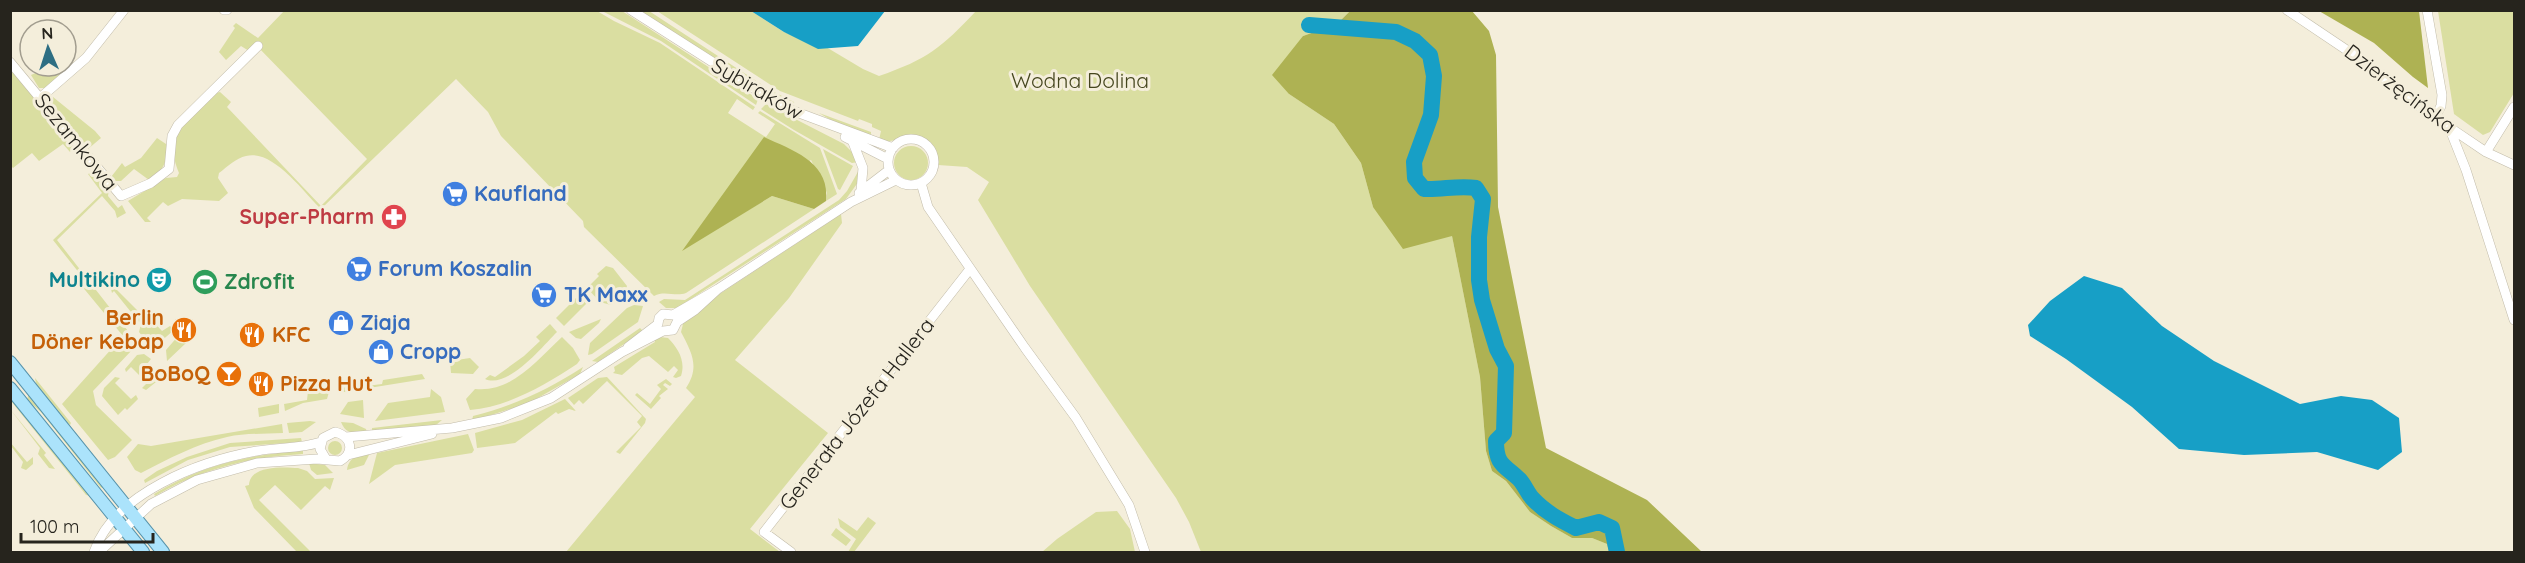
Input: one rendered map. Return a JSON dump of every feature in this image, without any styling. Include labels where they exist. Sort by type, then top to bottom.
[{"type":"main road","points":[[10,363],[163,552]]},
{"type":"main road","points":[[10,387],[143,552]]},
{"type":"street","points":[[40,98],[86,58],[124,10]]},
{"type":"street","name":"Sybiraków","points":[[631,10],[765,97],[808,118],[893,148]]},
{"type":"street","name":"Dzierżęcińska","points":[[2287,10],[2363,61],[2449,127],[2486,152],[2514,165]]},
{"type":"street","points":[[2427,10],[2442,94],[2441,106],[2435,117]]},
{"type":"street","name":"Sezamkowa","points":[[10,62],[121,196],[126,196],[151,183],[169,169],[172,136],[178,125],[258,46]]},
{"type":"street","points":[[2486,152],[2514,107]]},
{"type":"street","points":[[808,118],[888,159]]},
{"type":"street","points":[[2449,127],[2466,170],[2514,320]]},
{"type":"street","points":[[912,139],[922,142],[930,150],[934,166],[930,176],[921,183],[911,186],[896,180],[889,170],[888,159],[893,148],[901,141],[912,139]]},
{"type":"street","points":[[852,140],[863,168],[861,192]]},
{"type":"street","points":[[851,202],[889,170]]},
{"type":"street","points":[[346,438],[484,423],[534,406],[568,388],[660,327],[673,330],[675,318],[691,302],[718,289],[851,202],[896,180]]},
{"type":"street","points":[[921,183],[928,207],[1099,454],[1129,505],[1145,552]]},
{"type":"street","name":"Generała Józefa Hallera","points":[[791,552],[764,532],[970,269]]},
{"type":"street","points":[[660,327],[659,318],[663,314],[675,318]]},
{"type":"street","points":[[10,387],[22,377]]},
{"type":"street","points":[[96,552],[114,540],[134,517],[158,499],[215,473],[257,463],[326,459],[336,462],[348,455],[452,428]]},
{"type":"street","points":[[96,552],[99,539],[126,507],[166,481],[205,464],[245,453],[321,442],[331,433],[338,433],[346,438],[350,445],[348,455]]},
{"type":"street","points":[[321,442],[320,449],[326,459]]},
{"type":"green space","points":[[285,10],[597,11],[660,43],[755,107],[753,110],[737,99],[728,113],[764,136],[766,137],[775,124],[758,113],[760,111],[820,148],[837,194],[826,201],[827,193],[811,160],[683,249],[772,196],[814,209],[686,293],[654,296],[584,227],[583,221],[501,136],[488,112],[456,79],[323,207],[319,207],[286,172],[256,155],[242,157],[219,173],[218,178],[228,193],[219,201],[182,199],[168,206],[163,202],[147,218],[151,222],[145,222],[128,201],[166,178],[177,177],[179,173],[173,147],[175,137],[186,120],[212,94],[220,92],[231,102],[227,107],[321,206],[367,159],[256,45],[249,51],[241,46],[226,60],[219,52],[236,23],[258,38]]},
{"type":"green space","points":[[602,11],[622,11],[758,99],[756,105],[661,41]]},
{"type":"green space","points":[[640,11],[649,11],[770,90],[796,103],[771,95]]},
{"type":"green space","name":"Wodna Dolina","points":[[657,11],[751,11],[784,32],[826,47],[879,76],[910,64],[933,51],[976,11],[1350,11],[1337,24],[1303,36],[1289,94],[1334,124],[1361,163],[1373,207],[1452,236],[1480,377],[1486,451],[1492,471],[1506,481],[1530,512],[1572,538],[1592,538],[1607,544],[1609,552],[1201,552],[1176,498],[1030,286],[978,200],[989,182],[967,167],[938,165],[933,148],[919,137],[890,141],[879,140],[881,131],[872,127],[872,124],[859,119],[858,121],[780,91]]},
{"type":"green space","points":[[1350,11],[1472,11],[1489,31],[1496,55],[1498,207],[1546,448],[1647,500],[1702,552],[1609,552],[1607,544],[1592,538],[1572,538],[1530,512],[1506,481],[1492,471],[1486,451],[1480,377],[1452,236],[1403,249],[1373,207],[1361,163],[1334,124],[1289,94],[1272,75],[1303,36],[1337,24]]},
{"type":"green space","points":[[2319,11],[2419,11],[2428,88],[2374,43]]},
{"type":"green space","points":[[2438,11],[2514,11],[2514,93],[2490,132],[2483,135],[2454,114]]},
{"type":"green space","points":[[10,68],[73,144],[70,152],[63,144],[39,161],[32,153],[13,168],[11,166]]},
{"type":"green space","points":[[33,78],[58,78],[45,88],[39,88]]},
{"type":"green space","points":[[53,97],[101,138],[88,149],[52,106]]},
{"type":"green space","points":[[766,104],[844,144],[858,162],[852,163],[761,109]]},
{"type":"green space","points":[[819,113],[871,132],[871,137],[846,129]]},
{"type":"green space","points":[[764,137],[798,153],[816,167],[826,188],[826,201],[814,209],[772,196],[682,251]]},
{"type":"green space","points":[[157,138],[169,146],[164,166],[154,177],[149,180],[134,169],[121,181],[115,181],[111,177],[122,163],[125,167],[141,158]]},
{"type":"green space","points":[[911,146],[923,151],[928,163],[923,175],[911,180],[899,175],[894,163],[899,151]]},
{"type":"green space","points":[[823,149],[853,166],[840,190],[838,189]]},
{"type":"green space","points":[[859,170],[859,181],[846,199],[677,308],[666,308],[659,302],[664,299],[685,300],[839,200]]},
{"type":"green space","points":[[95,171],[109,188],[108,196],[118,208],[122,205],[126,213],[117,218],[115,211],[102,196],[57,240],[135,340],[133,349],[93,391],[96,405],[132,440],[115,457],[108,460],[62,404],[123,336],[76,279],[80,274],[53,240],[102,193],[88,174]]},
{"type":"green space","points":[[841,214],[842,223],[789,298],[735,360],[828,433],[750,529],[780,552],[566,552],[695,397],[686,388],[693,373],[693,360],[681,332],[684,320]]},
{"type":"green space","points":[[606,266],[613,268],[627,286],[623,298],[611,305],[600,302],[587,288]]},
{"type":"green space","points":[[115,282],[119,283],[114,287],[144,317],[139,322],[114,291],[112,293],[111,289]]},
{"type":"green space","points":[[580,294],[588,302],[564,326],[556,318]]},
{"type":"green space","points":[[634,305],[643,306],[638,322],[588,355],[590,343],[627,308]]},
{"type":"green space","points":[[150,318],[162,331],[170,326],[174,330],[159,343],[147,342],[139,332],[141,324]]},
{"type":"green space","points":[[601,319],[581,339],[569,332]]},
{"type":"green space","points":[[550,324],[557,332],[524,365],[504,378],[485,379],[490,375],[495,377],[524,356],[540,341],[536,337]]},
{"type":"green space","points":[[640,328],[643,331],[598,362],[592,361]]},
{"type":"green space","points":[[179,335],[186,343],[167,361],[166,350]]},
{"type":"green space","points":[[562,337],[573,348],[580,360],[577,364],[552,380],[512,400],[470,410],[466,399],[475,389],[501,386],[512,380],[533,365]]},
{"type":"green space","points":[[660,337],[668,338],[678,350],[682,360],[681,376],[673,377],[678,370],[674,366],[668,372],[649,356],[642,358],[622,375],[613,373],[614,367]]},
{"type":"green space","points":[[144,354],[151,359],[147,364],[161,378],[146,390],[142,388],[147,383],[131,367],[126,372],[125,369],[137,355]]},
{"type":"green space","points":[[470,358],[479,367],[473,374],[451,373],[450,361]]},
{"type":"green space","points":[[583,367],[580,374],[529,403],[472,421],[473,416],[530,396]]},
{"type":"green space","points":[[422,374],[425,379],[344,392],[340,389],[343,383],[355,378],[359,387],[382,384],[383,380]]},
{"type":"green space","points":[[115,377],[120,378],[115,383],[131,399],[136,395],[138,399],[118,415],[102,396],[104,388]]},
{"type":"green space","points":[[607,377],[646,419],[645,423],[620,454],[616,452],[641,427],[637,422],[642,416],[607,381],[583,404],[579,400],[574,405],[568,398],[598,378]]},
{"type":"green space","points":[[35,378],[71,423],[70,425],[60,417],[36,384]]},
{"type":"green space","points":[[666,379],[672,384],[663,385],[668,389],[659,396],[661,398],[651,409],[635,395],[637,393],[650,404],[661,389],[657,385]]},
{"type":"green space","points":[[320,389],[329,392],[327,399],[303,403],[285,411],[284,404],[307,400],[308,391]]},
{"type":"green space","points":[[431,389],[441,397],[445,412],[375,421],[388,403],[430,397]]},
{"type":"green space","points":[[28,396],[104,486],[101,488],[41,412],[27,400]]},
{"type":"green space","points":[[565,399],[576,411],[569,409],[558,414],[556,412],[515,443],[477,448],[475,433],[522,420]]},
{"type":"green space","points":[[363,400],[364,418],[340,414],[348,402]]},
{"type":"green space","points":[[11,401],[16,403],[91,496],[86,495]]},
{"type":"green space","points":[[279,404],[279,413],[259,417],[258,408]]},
{"type":"green space","points":[[10,409],[46,453],[44,455],[55,469],[49,468],[38,454],[40,448]]},
{"type":"green space","points":[[442,420],[436,425],[372,432],[372,428]]},
{"type":"green space","points":[[316,422],[302,432],[289,433],[287,423]]},
{"type":"green space","points":[[341,422],[353,423],[366,429],[367,433],[348,431]]},
{"type":"green space","points":[[282,424],[283,433],[241,435],[216,440],[182,452],[141,473],[135,470],[127,457],[138,444],[151,446]]},
{"type":"green space","points":[[468,434],[474,450],[472,453],[395,465],[369,484],[377,453]]},
{"type":"green space","points":[[301,438],[302,442],[230,447],[188,460],[145,483],[144,480],[157,471],[187,457],[230,443]]},
{"type":"green space","points":[[332,441],[338,441],[342,448],[338,455],[332,455],[328,451],[328,445]]},
{"type":"green space","points":[[10,442],[27,462],[33,457],[33,464],[26,470],[21,468],[23,462]]},
{"type":"green space","points":[[303,451],[303,454],[264,458],[226,466],[190,478],[155,496],[154,494],[189,476],[226,463],[263,455]]},
{"type":"green space","points":[[371,451],[364,465],[347,470],[352,459]]},
{"type":"green space","points":[[309,463],[325,465],[333,473],[317,475],[311,470]]},
{"type":"green space","points":[[298,468],[307,471],[315,479],[334,478],[330,490],[325,486],[301,510],[275,485],[259,500],[311,552],[297,552],[254,508],[245,486],[249,485],[251,478],[261,471]]},
{"type":"green space","points":[[1117,511],[1130,529],[1135,552],[1042,552],[1096,512]]},
{"type":"green space","points":[[868,517],[876,523],[854,552],[848,552],[856,539],[840,527],[838,518],[857,531]]},
{"type":"green space","points":[[836,528],[851,540],[846,546],[831,535]]},
{"type":"water","points":[[751,11],[885,11],[858,46],[818,49],[784,32]]},
{"type":"water","points":[[2084,276],[2122,288],[2162,326],[2214,361],[2300,404],[2341,396],[2372,400],[2399,418],[2402,452],[2378,470],[2317,452],[2244,455],[2179,449],[2132,407],[2030,336],[2028,325],[2050,301]]},
{"type":"waterway","points":[[1309,25],[1396,32],[1415,41],[1430,55],[1434,76],[1431,115],[1414,162],[1415,178],[1424,189],[1476,188],[1483,199],[1479,237],[1479,280],[1482,300],[1497,349],[1506,366],[1504,433],[1496,441],[1497,455],[1502,464],[1521,481],[1533,499],[1553,515],[1576,528],[1599,522],[1612,528],[1617,552]]},
{"type":"place","name":"Kaufland","points":[[455,194]]},
{"type":"place","name":"Super-Pharm","points":[[394,217]]},
{"type":"place","name":"Forum Koszalin","points":[[359,269]]},
{"type":"place","name":"Multikino","points":[[159,280]]},
{"type":"place","name":"Zdrofit","points":[[205,282]]},
{"type":"place","name":"TK Maxx","points":[[544,295]]},
{"type":"place","name":"Ziaja","points":[[341,323]]},
{"type":"place","name":"Berlin Döner Kebap","points":[[184,330]]},
{"type":"place","name":"KFC","points":[[252,335]]},
{"type":"place","name":"Cropp","points":[[381,352]]},
{"type":"place","name":"BoBoQ","points":[[229,374]]},
{"type":"place","name":"Pizza Hut","points":[[261,384]]}]
